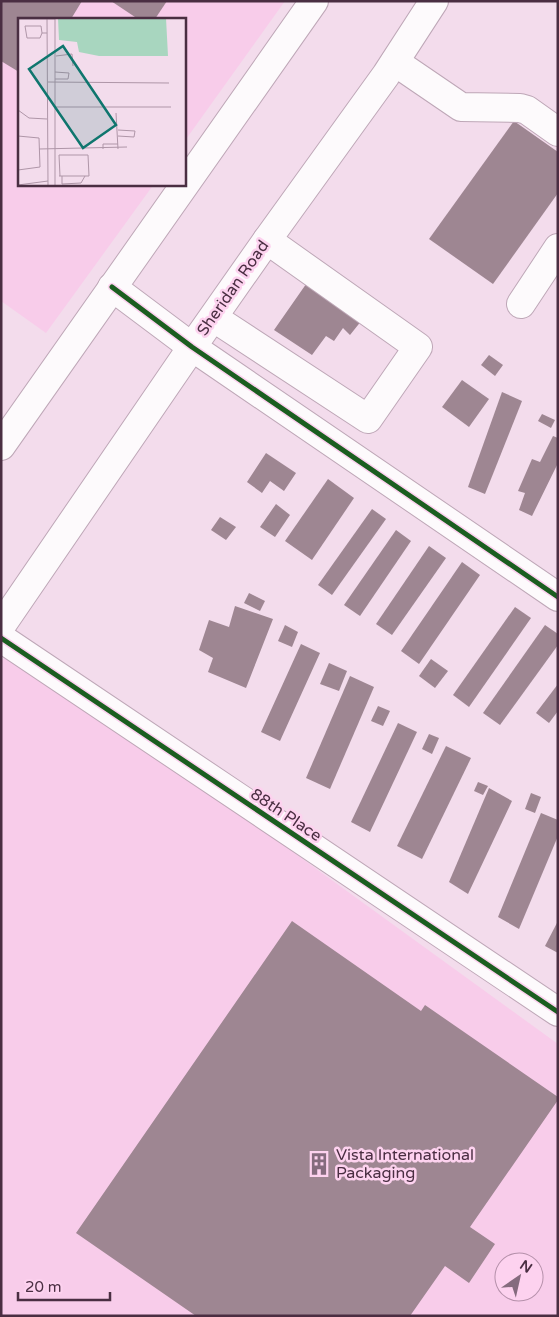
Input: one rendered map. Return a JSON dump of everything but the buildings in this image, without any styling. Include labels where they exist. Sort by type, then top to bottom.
[{"type":"main road","points":[[185,184],[314,1]]},
{"type":"main road","name":"Sheridan Road","points":[[1,626],[192,347],[395,62],[434,1]]},
{"type":"main road","points":[[395,62],[461,108],[520,108],[527,110],[558,132]]},
{"type":"main road","points":[[1,446],[184,185]]},
{"type":"main road","points":[[214,318],[368,419],[418,347],[267,240]]},
{"type":"main road","points":[[521,304],[558,248]]},
{"type":"main road","points":[[112,287],[192,347],[558,597]]},
{"type":"main road","name":"88th Place","points":[[1,638],[558,1012]]},
{"type":"shaded area","points":[[1,1],[285,1],[185,141],[185,18],[18,18],[18,185],[153,185],[46,333],[1,301]]},
{"type":"shaded area","points":[[12,656],[181,771],[558,1044],[558,1316],[1,1316],[1,662],[3,659]]},
{"type":"cycle path","points":[[112,287],[192,347],[558,597]]},
{"type":"cycle path","points":[[1,638],[558,1012]]},
{"type":"place","name":"Vista International Packaging","points":[[319,1164]]}]
